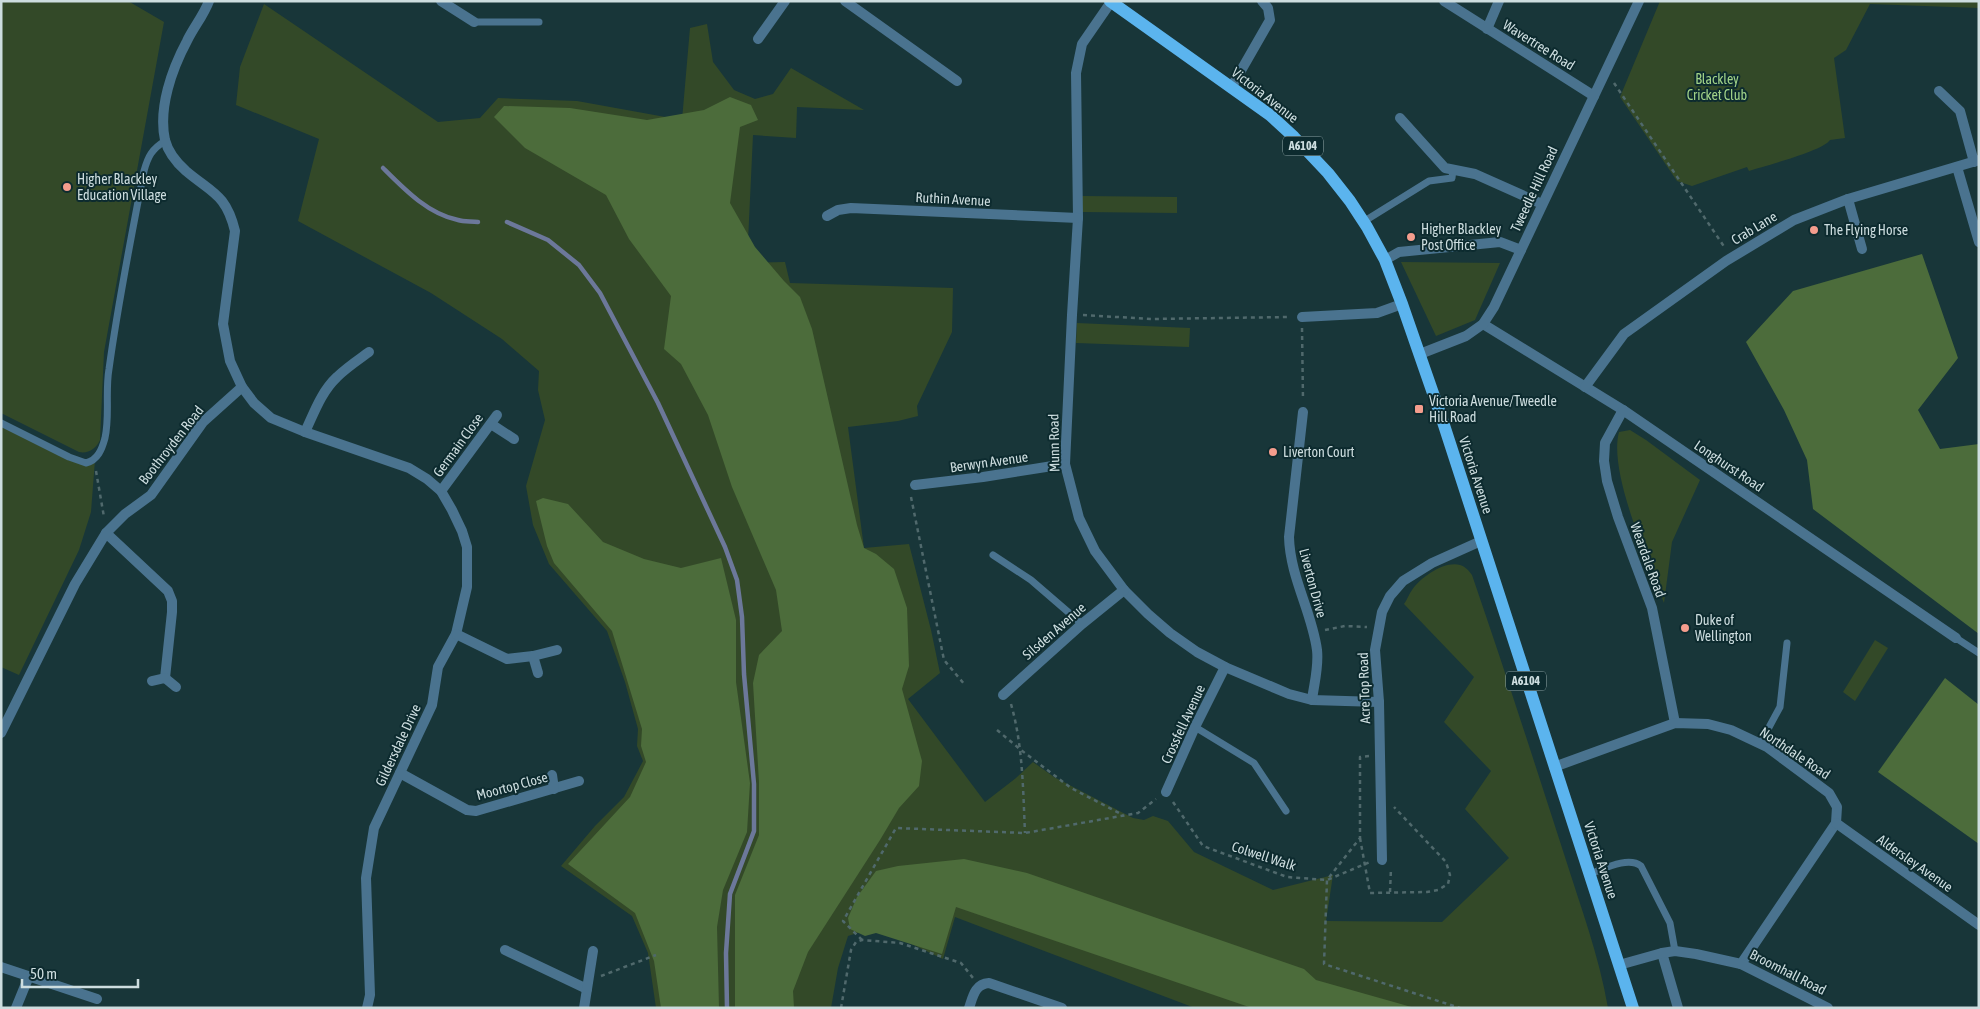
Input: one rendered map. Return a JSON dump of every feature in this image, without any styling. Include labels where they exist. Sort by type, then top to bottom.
[{"type":"main road","name":"Victoria Avenue","points":[[1110,2],[1270,115],[1328,173],[1363,222],[1385,260],[1420,354],[1632,1008]]},
{"type":"street","points":[[209,1],[175,65],[163,121],[165,142],[173,157],[187,172],[216,193],[231,217],[235,231],[222,324],[230,361],[242,387]]},
{"type":"street","points":[[441,1],[474,22]]},
{"type":"street","points":[[758,39],[785,1]]},
{"type":"street","points":[[845,1],[957,82]]},
{"type":"street","points":[[1231,88],[1270,20],[1268,8],[1262,1]]},
{"type":"street","name":"Wavertree Road","points":[[1444,1],[1594,96]]},
{"type":"street","points":[[1487,29],[1498,1]]},
{"type":"street","name":"Tweedle Hill Road","points":[[1420,354],[1466,336],[1483,324],[1494,307],[1639,1]]},
{"type":"street","name":"Munn Road","points":[[1110,2],[1082,44],[1076,73],[1078,218],[1066,464],[1073,500],[1094,551],[1124,590],[1170,633],[1225,668],[1289,694],[1312,700],[1379,702]]},
{"type":"street","points":[[1939,91],[1960,111],[1977,161]]},
{"type":"street","points":[[1400,118],[1445,168],[1475,174],[1542,204]]},
{"type":"street","name":"Crab Lane","points":[[1585,387],[1624,334],[1732,258],[1794,220],[1848,199],[1977,161]]},
{"type":"street","points":[[1957,167],[1979,242]]},
{"type":"street","points":[[1848,199],[1862,249]]},
{"type":"street","name":"Ruthin Avenue","points":[[827,216],[838,210],[851,208],[1078,218]]},
{"type":"street","points":[[1385,260],[1399,252],[1500,242],[1521,250]]},
{"type":"street","points":[[1302,317],[1377,313],[1402,304]]},
{"type":"street","name":"Longhurst Road","points":[[1483,324],[1623,410],[1956,638]]},
{"type":"street","points":[[305,432],[329,385],[369,352]]},
{"type":"street","name":"Gildersdale Drive","points":[[242,387],[254,403],[271,418],[305,432],[409,468],[427,478],[441,491],[456,517],[466,547],[467,587],[456,634],[438,667],[432,705],[374,828],[366,878],[370,994],[367,1008]]},
{"type":"street","name":"Boothroyden Road","points":[[1,734],[75,584],[106,533],[125,514],[151,495],[203,422],[242,387]]},
{"type":"street","name":"Weardale Road","points":[[1623,410],[1605,443],[1604,461],[1607,480],[1618,517],[1652,608],[1675,724]]},
{"type":"street","name":"Liverton Drive","points":[[1303,412],[1290,520],[1290,554],[1317,651],[1317,670],[1312,700]]},
{"type":"street","name":"Germain Close","points":[[441,491],[494,420],[514,439]]},
{"type":"street","name":"Berwyn Avenue","points":[[915,485],[1066,464]]},
{"type":"street","points":[[106,533],[168,591],[172,601],[172,612],[165,678]]},
{"type":"street","name":"Acre Top Road","points":[[1386,860],[1380,793],[1379,702],[1375,650],[1382,612],[1390,596],[1403,580],[1432,563],[1481,541]]},
{"type":"street","name":"Silsden Avenue","points":[[1005,693],[1082,624],[1124,590]]},
{"type":"street","points":[[456,634],[508,659],[533,656],[557,650]]},
{"type":"street","points":[[533,656],[538,673]]},
{"type":"street","name":"Crossfell Avenue","points":[[1166,792],[1195,727],[1225,668]]},
{"type":"street","points":[[152,681],[165,678]]},
{"type":"street","points":[[165,678],[176,687]]},
{"type":"street","name":"Northdale Road","points":[[1554,767],[1675,724],[1708,724],[1731,730],[1767,747],[1829,793],[1837,807],[1836,823]]},
{"type":"street","name":"Moortop Close","points":[[400,773],[467,810],[476,811],[579,781]]},
{"type":"street","points":[[552,774],[554,789]]},
{"type":"street","points":[[1742,964],[1836,823]]},
{"type":"street","name":"Aldersley Avenue","points":[[1836,823],[1979,925]]},
{"type":"street","points":[[505,950],[588,985]]},
{"type":"street","points":[[584,1008],[593,951]]},
{"type":"street","name":"Broomhall Road","points":[[1618,965],[1675,951],[1742,964],[1828,1008]]},
{"type":"street","points":[[1662,953],[1678,1008]]},
{"type":"street","points":[[1,967],[97,999]]},
{"type":"street","points":[[16,1008],[29,976]]},
{"type":"street","points":[[969,1008],[974,991],[979,986],[989,983],[1062,1008]]},
{"type":"lane","points":[[474,22],[538,22]]},
{"type":"lane","points":[[1,424],[69,457],[86,463],[95,460],[99,454],[106,436],[109,364],[144,171],[153,149],[165,142]]},
{"type":"lane","points":[[1363,222],[1429,181],[1452,178],[1452,169]]},
{"type":"lane","points":[[993,555],[1031,580],[1082,624]]},
{"type":"lane","points":[[1956,638],[1979,653]]},
{"type":"lane","points":[[1760,744],[1780,707],[1786,644]]},
{"type":"lane","points":[[1195,727],[1254,763],[1286,811]]},
{"type":"lane","points":[[1590,874],[1627,862],[1636,862],[1642,866],[1670,924],[1675,951]]},
{"type":"path","points":[[1606,72],[1732,258]]},
{"type":"path","points":[[1072,315],[1151,319],[1302,317],[1303,412]]},
{"type":"path","points":[[95,460],[106,533]]},
{"type":"path","points":[[915,485],[910,492],[944,660],[965,684]]},
{"type":"path","points":[[1313,632],[1345,626],[1378,628]]},
{"type":"path","points":[[1005,693],[1018,728],[1021,750],[1025,834]]},
{"type":"path","points":[[997,730],[1071,788],[1124,816]]},
{"type":"path","points":[[1360,757],[1360,838],[1370,893],[1438,890],[1448,884],[1450,875],[1446,862],[1380,793]]},
{"type":"path","points":[[862,940],[843,922],[896,828],[1025,834],[1138,813],[1166,792]]},
{"type":"path","name":"Colwell Walk","points":[[1166,792],[1203,846],[1287,877],[1327,880],[1364,863],[1386,860]]},
{"type":"path","points":[[1360,838],[1327,880],[1324,964],[1460,1008]]},
{"type":"path","points":[[1386,860],[1390,892]]},
{"type":"path","points":[[841,1008],[851,950],[856,942],[862,940],[900,942],[961,962],[979,986]]},
{"type":"path","points":[[588,985],[656,955]]},
{"type":"green space","name":"Higher Blackley Education Village","points":[[1,1],[128,1],[164,22],[104,352],[100,440],[94,448],[86,452],[79,452],[1,413]]},
{"type":"green space","name":"Blackley Cricket Club","points":[[1660,1],[1979,1],[1979,8],[1870,4],[1846,50],[1834,58],[1845,138],[1830,140],[1816,149],[1779,162],[1749,171],[1747,167],[1692,186],[1677,181],[1620,97]]},
{"type":"green space","points":[[264,4],[438,122],[480,118],[498,98],[577,101],[682,120],[690,28],[707,24],[713,62],[734,90],[755,99],[773,94],[791,68],[864,110],[797,107],[796,138],[753,135],[747,263],[785,262],[790,283],[953,288],[952,332],[917,406],[918,416],[898,421],[848,427],[864,548],[909,544],[931,630],[940,673],[908,699],[985,802],[1033,762],[1054,777],[1133,818],[1144,820],[1153,816],[1168,821],[1194,852],[1273,890],[1333,875],[1326,921],[1442,922],[1509,858],[1465,809],[1491,771],[1444,722],[1474,677],[1404,604],[1412,590],[1427,575],[1447,565],[1460,565],[1466,568],[1472,575],[1496,645],[1589,930],[1608,1008],[1195,1008],[955,917],[943,959],[876,927],[848,936],[838,968],[831,1008],[656,1008],[648,953],[632,916],[561,866],[595,826],[624,797],[643,761],[637,746],[638,729],[625,682],[607,631],[549,564],[533,525],[526,486],[545,420],[538,390],[539,371],[502,339],[431,293],[298,221],[319,139],[236,105],[240,67]]},
{"type":"green space","points":[[730,97],[751,105],[758,120],[740,127],[730,203],[755,247],[800,297],[812,329],[864,548],[876,554],[894,569],[907,608],[909,666],[902,689],[922,761],[919,786],[899,808],[808,952],[793,991],[794,1008],[735,1008],[735,895],[759,835],[759,782],[753,683],[759,655],[782,631],[776,590],[732,487],[708,415],[681,364],[664,349],[671,296],[629,239],[606,195],[525,148],[494,117],[504,106],[570,108],[647,120],[704,110]]},
{"type":"green space","points":[[1082,196],[1177,197],[1177,213],[1082,212]]},
{"type":"green space","points":[[1922,254],[1958,358],[1918,410],[1940,449],[1979,444],[1979,634],[1813,509],[1807,460],[1784,410],[1746,342],[1793,291]]},
{"type":"green space","points":[[1401,262],[1500,263],[1475,320],[1436,336]]},
{"type":"green space","points":[[1077,323],[1190,328],[1189,347],[1076,343]]},
{"type":"green space","points":[[1,424],[81,461],[95,460],[91,512],[79,550],[19,675],[1,667]]},
{"type":"green space","points":[[1630,430],[1700,480],[1672,542],[1664,603],[1640,541],[1624,493],[1619,470],[1617,449],[1619,432]]},
{"type":"green space","points":[[543,498],[568,504],[603,542],[644,559],[681,568],[721,558],[736,620],[736,682],[750,783],[747,832],[723,890],[717,927],[719,1008],[661,1008],[654,961],[635,913],[568,864],[630,797],[646,762],[641,746],[642,729],[612,631],[554,563],[547,546],[536,501]]},
{"type":"green space","points":[[1875,640],[1888,648],[1855,701],[1843,692]]},
{"type":"green space","points":[[1945,678],[1979,705],[1979,844],[1878,772]]},
{"type":"green space","points":[[964,859],[1027,873],[1304,969],[1316,980],[1415,1008],[1252,1008],[956,907],[942,954],[876,933],[865,936],[850,929],[848,918],[857,897],[876,871],[898,866]]},
{"type":"waterway","points":[[383,168],[417,200],[437,212],[460,221],[478,222]]},
{"type":"waterway","points":[[507,222],[548,240],[579,265],[600,293],[658,403],[725,547],[737,580],[742,617],[744,674],[754,784],[754,831],[730,894],[726,953],[727,1008]]},
{"type":"place","name":"Higher Blackley Education Village","points":[[67,187]]},
{"type":"place","name":"The Flying Horse","points":[[1814,230]]},
{"type":"place","name":"Higher Blackley Post Office","points":[[1411,237]]},
{"type":"place","name":"Victoria Avenue/Tweedle Hill Road","points":[[1419,409]]},
{"type":"place","name":"Liverton Court","points":[[1273,452]]},
{"type":"place","name":"Duke of Wellington","points":[[1685,628]]}]
